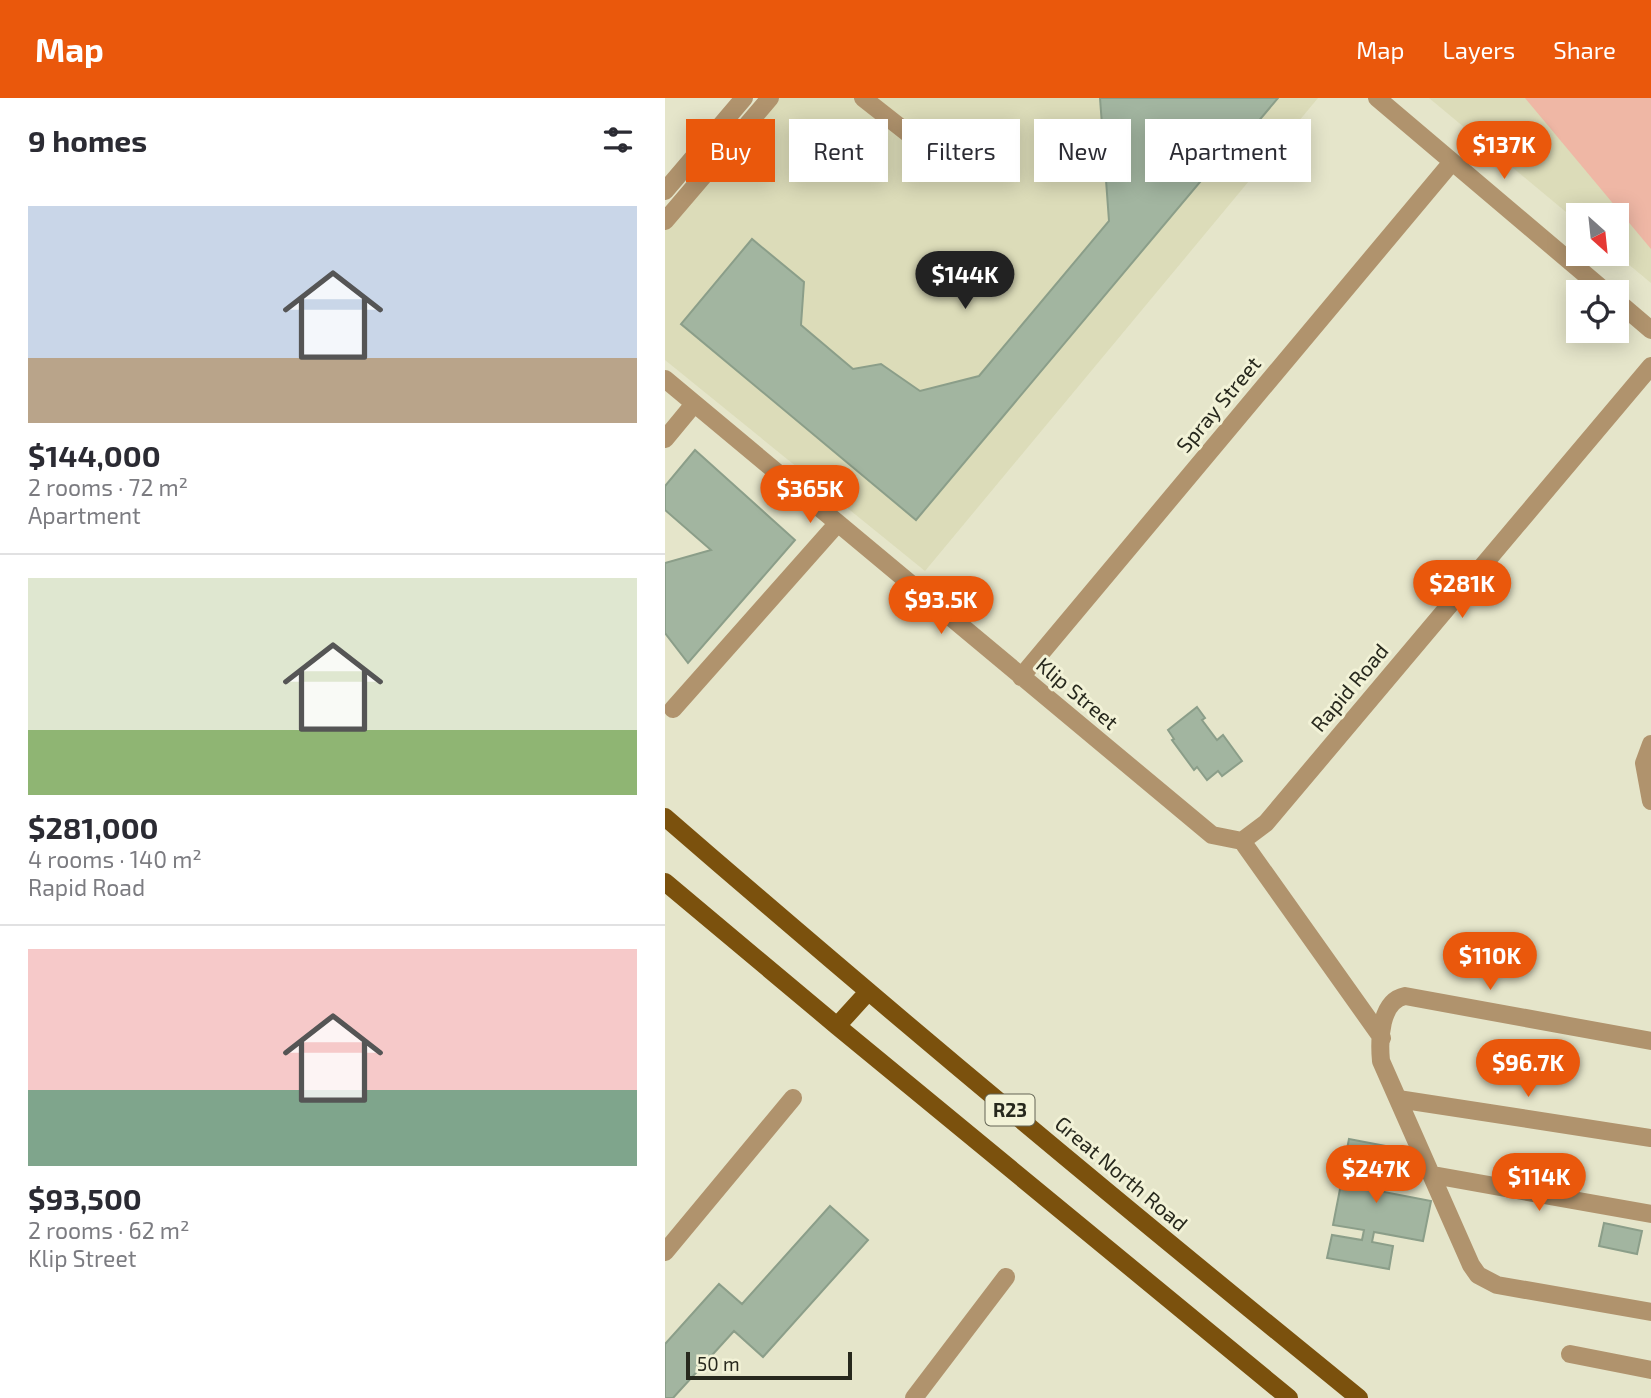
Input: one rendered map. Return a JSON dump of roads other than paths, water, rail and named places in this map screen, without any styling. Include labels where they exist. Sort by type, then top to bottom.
[{"type":"main road","name":"Great North Road","points":[[665,817],[867,993],[1359,1398]]},
{"type":"main road","name":"R23","points":[[665,881],[1289,1398]]},
{"type":"main road","points":[[837,1026],[867,993]]},
{"type":"street","points":[[665,191],[744,98]]},
{"type":"street","points":[[665,221],[766,103],[783,98]]},
{"type":"street","points":[[863,98],[902,129]]},
{"type":"street","points":[[1377,98],[1593,280]]},
{"type":"street","name":"Spray Street","points":[[1021,677],[1453,162]]},
{"type":"street","points":[[1629,311],[1651,330]]},
{"type":"street","name":"Rapid Road","points":[[1242,841],[1266,823],[1651,366]]},
{"type":"street","name":"Klip Street","points":[[665,379],[1212,835],[1242,841]]},
{"type":"street","points":[[665,439],[694,404]]},
{"type":"street","points":[[673,709],[837,524]]},
{"type":"street","points":[[1651,744],[1644,763],[1651,801]]},
{"type":"street","points":[[1242,841],[1382,1038]]},
{"type":"street","points":[[1651,1041],[1405,996],[1393,1001],[1387,1008],[1381,1060],[1471,1265],[1478,1275],[1497,1285],[1651,1312]]},
{"type":"street","points":[[665,1252],[793,1098]]},
{"type":"street","points":[[1398,1098],[1651,1138]]},
{"type":"street","points":[[1433,1175],[1651,1214]]},
{"type":"street","points":[[914,1398],[1006,1277]]},
{"type":"street","points":[[1570,1354],[1648,1372]]}]
